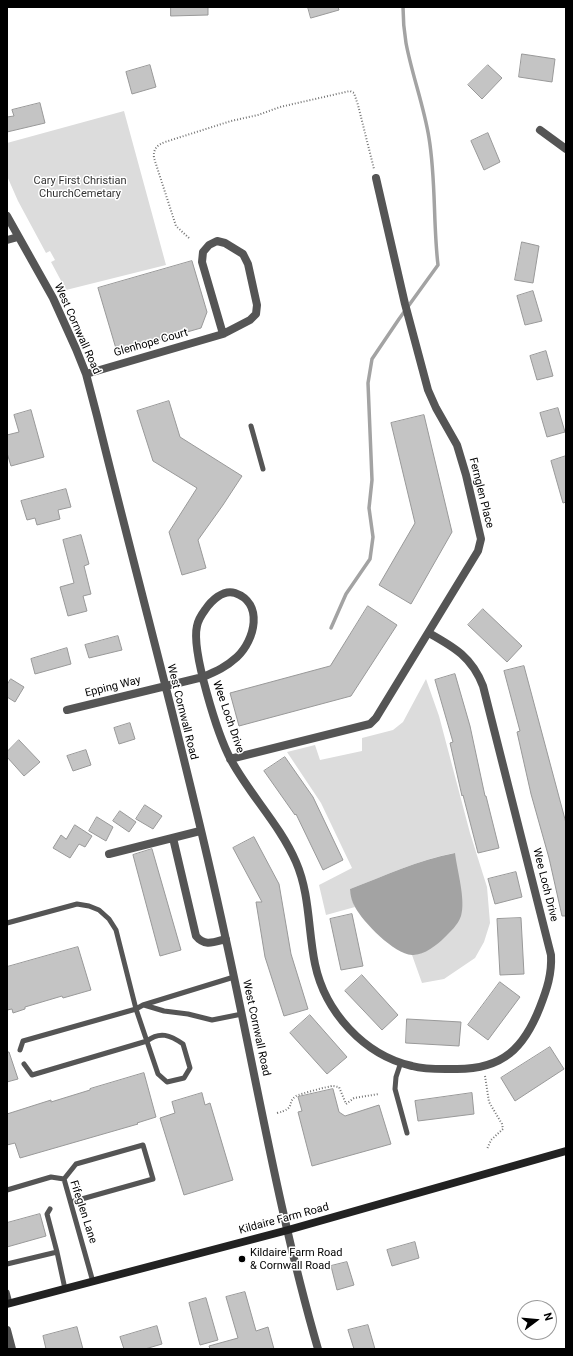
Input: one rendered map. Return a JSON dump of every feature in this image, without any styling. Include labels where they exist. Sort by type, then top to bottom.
[{"type":"main road","name":"Kildaire Farm Road","points":[[8,1303],[288,1230],[566,1151]]},
{"type":"street","points":[[540,130],[566,149]]},
{"type":"street","name":"Fernglen Place","points":[[230,759],[370,724],[376,718],[429,633],[478,551],[481,540],[462,459],[457,445],[436,408],[428,390],[422,370],[376,178]]},
{"type":"street","name":"West Cornwall Road","points":[[7,216],[53,298],[86,374],[165,685],[226,939],[291,1248],[318,1349]]},
{"type":"street","points":[[7,240],[18,237]]},
{"type":"street","name":"Glenhope Court","points":[[86,374],[223,334],[250,320],[256,314],[257,305],[248,264],[242,254],[224,243],[217,241],[209,245],[203,252],[202,262],[223,334]]},
{"type":"street","name":"Wee Loch Drive","points":[[203,677],[223,669],[240,655],[252,633],[254,620],[253,609],[236,593],[228,592],[219,596],[205,610],[197,625],[196,641],[199,662],[203,677],[218,730],[230,759],[286,844],[296,862],[304,891],[315,963],[324,992],[337,1014],[359,1038],[379,1052],[412,1066],[433,1069],[464,1069],[482,1067],[502,1060],[519,1045],[527,1035],[535,1020],[547,989],[552,966],[551,955],[483,686],[474,667],[460,651],[429,633]]},
{"type":"street","name":"Epping Way","points":[[67,710],[203,677]]},
{"type":"street","points":[[109,854],[200,831]]},
{"type":"street","points":[[173,838],[196,936],[205,944],[226,939]]},
{"type":"street","points":[[7,1330],[12,1349]]},
{"type":"lane","points":[[251,426],[263,469]]},
{"type":"lane","points":[[7,923],[77,904],[89,906],[99,910],[109,919],[116,930],[136,1009],[147,1041],[158,1074],[167,1082],[184,1078],[190,1068],[183,1044],[170,1036],[154,1036],[147,1041],[32,1075],[24,1064]]},
{"type":"lane","points":[[20,1050],[23,1041],[136,1009],[143,1005],[234,977]]},
{"type":"lane","points":[[143,1005],[164,1011],[188,1014],[212,1020],[242,1014]]},
{"type":"lane","points":[[401,1062],[396,1077],[395,1089],[407,1133]]},
{"type":"lane","points":[[64,1180],[76,1164],[143,1145],[153,1179],[71,1202]]},
{"type":"lane","name":"Fifeglen Lane","points":[[7,1190],[51,1177],[64,1180],[93,1282]]},
{"type":"lane","points":[[48,1212],[65,1289]]},
{"type":"lane","points":[[7,1264],[56,1252]]},
{"type":"lane","points":[[7,1292],[8,1303]]},
{"type":"path","points":[[189,238],[176,226],[154,158],[153,153],[156,146],[165,142],[231,121],[258,115],[280,107],[350,91],[354,93],[358,105],[376,178]]},
{"type":"path","points":[[482,1067],[486,1078],[489,1102],[502,1124],[503,1129],[491,1140],[487,1149]]},
{"type":"path","points":[[277,1114],[290,1108],[297,1095],[332,1086],[339,1087],[346,1104],[354,1098],[379,1094]]},
{"type":"green space","name":"Cary First Christian ChurchCemetary","points":[[124,111],[166,265],[66,290],[51,262],[55,260],[50,251],[46,253],[18,201],[7,176],[7,143]]},
{"type":"green space","points":[[426,679],[439,716],[470,833],[487,887],[490,923],[484,942],[475,958],[444,979],[422,983],[412,955],[420,954],[454,853],[414,864],[350,889],[355,907],[326,915],[319,885],[352,868],[321,803],[287,752],[315,745],[320,760],[362,751],[362,738],[393,730],[403,722]]},
{"type":"shaded area","points":[[455,853],[462,894],[461,916],[449,933],[430,950],[421,954],[412,955],[397,949],[372,929],[354,905],[350,889],[414,864]]},
{"type":"building","points":[[171,7],[208,7],[208,15],[171,16]]},
{"type":"building","points":[[308,7],[338,7],[339,10],[311,18]]},
{"type":"building","points":[[522,54],[555,59],[552,82],[519,77]]},
{"type":"building","points":[[150,65],[156,87],[132,94],[126,72]]},
{"type":"building","points":[[488,65],[502,78],[482,99],[468,85]]},
{"type":"building","points":[[40,103],[45,123],[7,132],[7,117],[14,116],[12,110]]},
{"type":"building","points":[[488,133],[500,162],[484,170],[471,141]]},
{"type":"building","points":[[522,242],[539,246],[533,283],[515,280]]},
{"type":"building","points":[[192,261],[207,312],[201,328],[117,352],[98,288]]},
{"type":"building","points":[[533,291],[542,321],[525,325],[517,296]]},
{"type":"building","points":[[546,351],[553,376],[537,380],[530,356]]},
{"type":"building","points":[[169,401],[180,437],[242,476],[198,540],[206,568],[182,575],[169,532],[197,488],[153,461],[137,411]]},
{"type":"building","points":[[558,408],[565,432],[547,437],[540,413]]},
{"type":"building","points":[[31,410],[44,457],[11,466],[7,453],[7,435],[19,432],[14,415]]},
{"type":"building","points":[[424,415],[452,532],[411,604],[379,585],[415,523],[391,423]]},
{"type":"building","points":[[566,456],[566,502],[563,503],[551,461]]},
{"type":"building","points":[[66,489],[71,507],[58,510],[60,519],[37,525],[35,518],[27,520],[21,501]]},
{"type":"building","points":[[81,535],[89,564],[84,566],[91,594],[83,596],[87,611],[68,616],[60,587],[74,583],[63,540]]},
{"type":"building","points":[[368,606],[397,625],[351,696],[239,726],[230,693],[330,666]]},
{"type":"building","points":[[483,609],[522,646],[507,662],[468,625]]},
{"type":"building","points":[[118,636],[122,650],[89,658],[85,645]]},
{"type":"building","points":[[67,648],[71,664],[35,674],[31,659]]},
{"type":"building","points":[[524,666],[566,823],[566,916],[562,916],[549,858],[531,794],[517,732],[520,731],[504,671]]},
{"type":"building","points":[[455,674],[470,726],[485,796],[499,848],[478,853],[463,795],[462,796],[450,743],[453,742],[435,680]]},
{"type":"building","points":[[11,679],[24,687],[15,702],[7,697],[7,685]]},
{"type":"building","points":[[130,723],[135,739],[119,744],[114,728]]},
{"type":"building","points":[[19,740],[40,762],[24,776],[7,757],[7,752]]},
{"type":"building","points":[[86,750],[91,765],[73,771],[67,756]]},
{"type":"building","points":[[285,757],[313,797],[343,860],[323,870],[296,814],[295,815],[264,771]]},
{"type":"building","points":[[145,805],[162,816],[153,829],[136,819]]},
{"type":"building","points":[[120,811],[136,822],[129,832],[113,821]]},
{"type":"building","points":[[97,817],[113,827],[106,841],[89,831]]},
{"type":"building","points":[[75,825],[92,836],[85,847],[79,844],[70,858],[53,848],[61,835],[66,839]]},
{"type":"building","points":[[254,837],[279,884],[291,954],[308,1009],[284,1016],[265,957],[256,902],[262,902],[233,848]]},
{"type":"building","points":[[152,849],[181,950],[160,956],[133,855]]},
{"type":"building","points":[[516,872],[522,897],[495,904],[488,879]]},
{"type":"building","points":[[352,914],[363,966],[341,970],[330,919]]},
{"type":"building","points":[[521,918],[524,974],[500,975],[497,919]]},
{"type":"building","points":[[78,947],[91,990],[63,998],[62,996],[25,1007],[25,1009],[13,1013],[12,1009],[7,1010],[7,967]]},
{"type":"building","points":[[362,975],[398,1015],[382,1030],[345,991]]},
{"type":"building","points":[[500,982],[520,997],[488,1040],[468,1025]]},
{"type":"building","points":[[310,1015],[347,1057],[327,1074],[290,1033]]},
{"type":"building","points":[[407,1019],[461,1022],[459,1046],[406,1043]]},
{"type":"building","points":[[550,1047],[564,1069],[515,1101],[501,1078]]},
{"type":"building","points":[[7,1052],[9,1052],[18,1079],[7,1082]]},
{"type":"building","points":[[144,1073],[156,1117],[137,1123],[138,1124],[20,1158],[15,1143],[7,1145],[7,1114]]},
{"type":"building","points":[[333,1089],[339,1112],[345,1116],[379,1105],[391,1144],[312,1166],[298,1112],[302,1111],[298,1097]]},
{"type":"building","points":[[202,1093],[205,1105],[210,1103],[233,1180],[184,1195],[160,1118],[175,1113],[172,1102]]},
{"type":"building","points":[[472,1093],[474,1114],[418,1121],[415,1101]]},
{"type":"building","points":[[40,1214],[46,1236],[7,1247],[7,1223]]},
{"type":"building","points":[[415,1242],[419,1258],[392,1266],[387,1250]]},
{"type":"building","points":[[347,1262],[354,1285],[337,1290],[331,1266]]},
{"type":"building","points":[[245,1292],[256,1331],[268,1327],[274,1349],[210,1349],[209,1346],[238,1338],[226,1297]]},
{"type":"building","points":[[206,1298],[218,1340],[200,1345],[189,1303]]},
{"type":"building","points":[[368,1325],[375,1349],[354,1349],[348,1330]]},
{"type":"building","points":[[157,1326],[162,1344],[145,1349],[124,1349],[120,1337]]},
{"type":"building","points":[[77,1327],[83,1349],[46,1349],[43,1336]]},
{"type":"waterway","points":[[331,628],[346,594],[370,559],[373,537],[369,508],[372,480],[368,383],[372,359],[438,265],[435,233],[434,186],[429,138],[406,43],[403,7]]},
{"type":"place","name":"Kildaire Farm Road & Cornwall Road","points":[[242,1259]]}]
